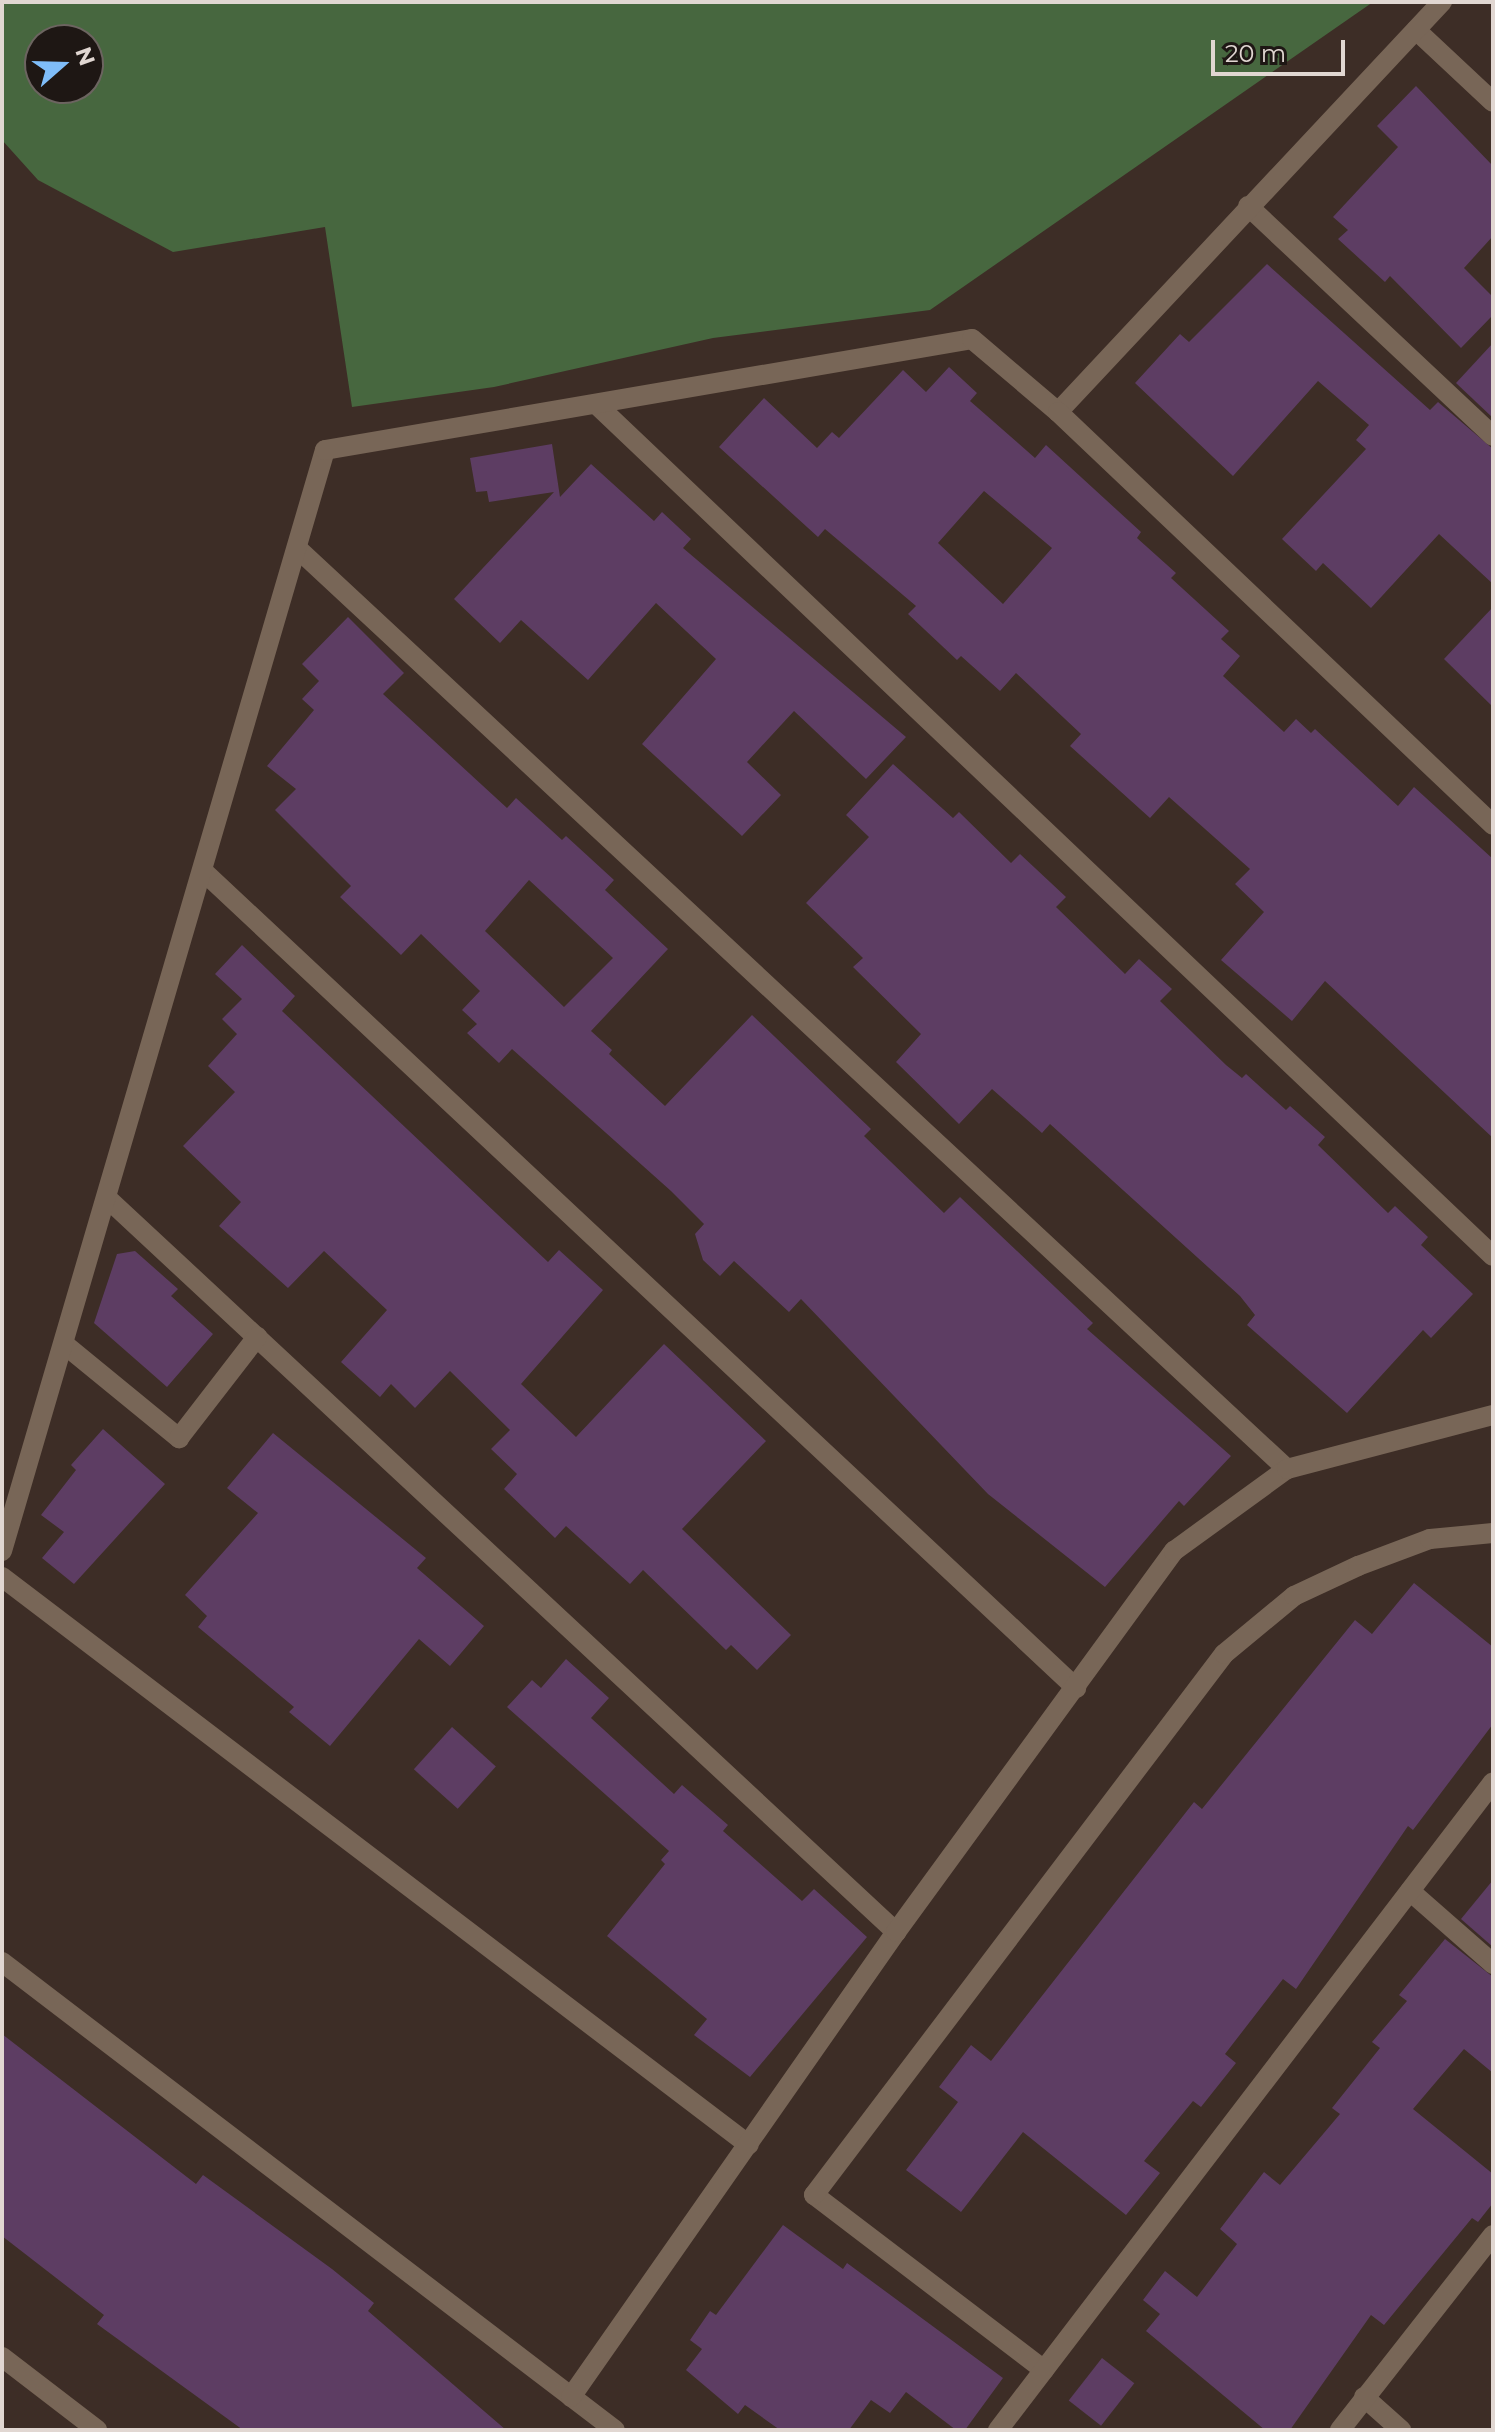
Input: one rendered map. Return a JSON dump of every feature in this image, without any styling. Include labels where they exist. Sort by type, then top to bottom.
[{"type":"street","points":[[1058,412],[1442,2]]},
{"type":"street","points":[[1416,30],[1493,102]]},
{"type":"street","points":[[1248,206],[1493,436]]},
{"type":"street","points":[[2,1551],[325,450],[972,339],[1058,412],[1493,825]]},
{"type":"street","points":[[596,404],[1493,1256]]},
{"type":"street","points":[[298,549],[1287,1469]]},
{"type":"street","points":[[203,871],[1076,1688]]},
{"type":"street","points":[[107,1198],[896,1932]]},
{"type":"street","points":[[64,1344],[179,1438],[257,1337]]},
{"type":"street","points":[[571,2397],[896,1932],[1174,1551],[1287,1469],[1493,1415]]},
{"type":"street","points":[[1044,2370],[814,2195],[1224,1654],[1294,1596],[1358,1566],[1430,1539],[1493,1533]]},
{"type":"street","points":[[2,1577],[749,2145]]},
{"type":"street","points":[[998,2430],[1493,1782]]},
{"type":"street","points":[[1410,1891],[1493,1964]]},
{"type":"street","points":[[2,1962],[615,2430]]},
{"type":"street","points":[[1340,2430],[1493,2235]]},
{"type":"street","points":[[2,2357],[97,2430]]},
{"type":"street","points":[[1364,2397],[1401,2430]]},
{"type":"green space","points":[[2,2],[1373,2],[930,310],[713,338],[494,387],[352,407],[325,227],[173,252],[38,180],[2,140]]},
{"type":"building","points":[[1416,86],[1493,166],[1493,236],[1464,268],[1493,297],[1493,315],[1461,348],[1390,276],[1385,282],[1338,239],[1348,230],[1333,217],[1398,147],[1377,126]]},
{"type":"building","points":[[1267,264],[1430,410],[1438,402],[1493,449],[1493,584],[1439,534],[1371,608],[1323,563],[1316,571],[1282,539],[1366,449],[1356,440],[1369,425],[1318,381],[1233,476],[1135,383],[1180,334],[1189,342]]},
{"type":"building","points":[[1493,343],[1493,418],[1456,383]]},
{"type":"building","points":[[949,367],[977,393],[970,401],[1035,458],[1046,445],[1141,532],[1137,538],[1176,573],[1171,578],[1229,631],[1221,639],[1240,656],[1223,676],[1284,732],[1296,719],[1311,733],[1315,729],[1398,806],[1414,787],[1493,859],[1493,1138],[1325,981],[1292,1021],[1221,960],[1264,912],[1235,884],[1250,869],[1169,797],[1150,818],[1070,746],[1081,734],[1016,673],[1000,691],[961,656],[957,660],[908,614],[916,606],[825,529],[818,537],[719,447],[764,398],[817,448],[832,432],[839,438],[903,370],[926,392]],"holes":[[[984,491],[1052,548],[1003,604],[938,543]]]},
{"type":"building","points":[[552,444],[560,497],[591,464],[654,521],[662,512],[691,539],[683,548],[906,737],[866,779],[794,711],[747,762],[781,795],[742,836],[642,744],[716,659],[656,603],[588,680],[521,620],[500,643],[454,599],[554,492],[489,502],[487,491],[476,492],[470,458]]},
{"type":"building","points":[[1493,607],[1493,707],[1444,659]]},
{"type":"building","points":[[348,617],[404,673],[383,694],[507,808],[516,798],[562,840],[566,836],[614,880],[605,890],[668,949],[591,1031],[612,1050],[609,1054],[665,1106],[752,1015],[871,1129],[864,1136],[944,1213],[960,1197],[1093,1323],[1087,1329],[1231,1456],[1184,1506],[1179,1501],[1105,1587],[988,1494],[801,1299],[789,1312],[734,1261],[720,1276],[703,1260],[695,1234],[704,1224],[671,1191],[512,1049],[499,1063],[467,1033],[477,1024],[462,1010],[480,991],[421,934],[401,955],[340,897],[351,886],[275,810],[296,789],[267,766],[314,710],[302,699],[319,681],[302,664]],"holes":[[[529,880],[613,958],[564,1007],[485,931]]]},
{"type":"building","points":[[893,764],[953,818],[959,812],[1011,863],[1020,854],[1066,897],[1056,907],[1125,974],[1139,959],[1172,989],[1160,1001],[1226,1065],[1242,1078],[1246,1074],[1286,1110],[1290,1106],[1325,1137],[1318,1145],[1388,1213],[1395,1206],[1428,1237],[1421,1245],[1473,1294],[1431,1338],[1423,1330],[1347,1413],[1247,1325],[1255,1315],[1240,1296],[1050,1124],[1042,1133],[992,1089],[959,1124],[896,1062],[921,1034],[853,967],[863,958],[806,903],[869,837],[846,815]]},
{"type":"building","points":[[242,945],[295,996],[282,1011],[548,1262],[559,1250],[603,1290],[521,1384],[576,1437],[664,1344],[766,1441],[682,1529],[791,1635],[757,1670],[731,1645],[726,1650],[643,1570],[630,1584],[566,1526],[555,1538],[504,1489],[517,1474],[491,1449],[510,1430],[450,1371],[415,1408],[391,1384],[380,1397],[341,1362],[387,1310],[324,1251],[288,1288],[219,1226],[241,1202],[183,1146],[235,1092],[208,1066],[237,1034],[222,1019],[242,999],[215,974]]},
{"type":"building","points":[[135,1251],[178,1289],[171,1296],[213,1334],[167,1387],[94,1323],[117,1254]]},
{"type":"building","points":[[103,1429],[165,1484],[74,1584],[42,1558],[64,1532],[41,1515],[76,1470],[71,1465]]},
{"type":"building","points":[[273,1433],[426,1558],[417,1568],[484,1626],[450,1666],[419,1639],[330,1746],[289,1712],[294,1707],[198,1627],[207,1616],[185,1595],[258,1513],[227,1488]]},
{"type":"building","points":[[1414,1583],[1493,1647],[1493,1724],[1413,1830],[1408,1826],[1296,1989],[1283,1979],[1225,2054],[1236,2063],[1201,2107],[1193,2101],[1144,2161],[1160,2173],[1126,2215],[1023,2132],[961,2212],[906,2170],[958,2102],[939,2087],[971,2045],[991,2061],[1194,1802],[1202,1809],[1355,1620],[1372,1634]]},
{"type":"building","points":[[566,1659],[609,1698],[591,1718],[674,1794],[682,1785],[728,1825],[723,1831],[802,1901],[814,1889],[867,1937],[750,2077],[694,2035],[707,2019],[607,1936],[665,1864],[661,1860],[669,1851],[507,1707],[532,1680],[541,1688]]},
{"type":"building","points":[[452,1727],[496,1766],[458,1809],[414,1769]]},
{"type":"building","points":[[1493,1880],[1493,1947],[1461,1919]]},
{"type":"building","points":[[1445,1939],[1493,1977],[1493,2073],[1464,2049],[1413,2109],[1493,2174],[1493,2203],[1478,2222],[1472,2218],[1384,2325],[1371,2315],[1290,2430],[1265,2430],[1146,2331],[1160,2314],[1143,2300],[1165,2271],[1197,2297],[1237,2244],[1220,2229],[1264,2172],[1280,2185],[1340,2114],[1332,2108],[1380,2048],[1372,2042],[1407,2001],[1399,1995]]},
{"type":"building","points":[[2,2034],[196,2184],[203,2175],[332,2269],[374,2303],[368,2311],[506,2430],[243,2430],[97,2324],[104,2315],[2,2236]]},
{"type":"building","points":[[783,2225],[843,2269],[847,2263],[1003,2378],[965,2430],[956,2430],[906,2392],[890,2413],[871,2400],[849,2430],[780,2430],[745,2405],[738,2414],[686,2370],[702,2349],[690,2340],[710,2311],[716,2315]]},
{"type":"building","points":[[1102,2358],[1134,2383],[1101,2426],[1069,2401]]}]
